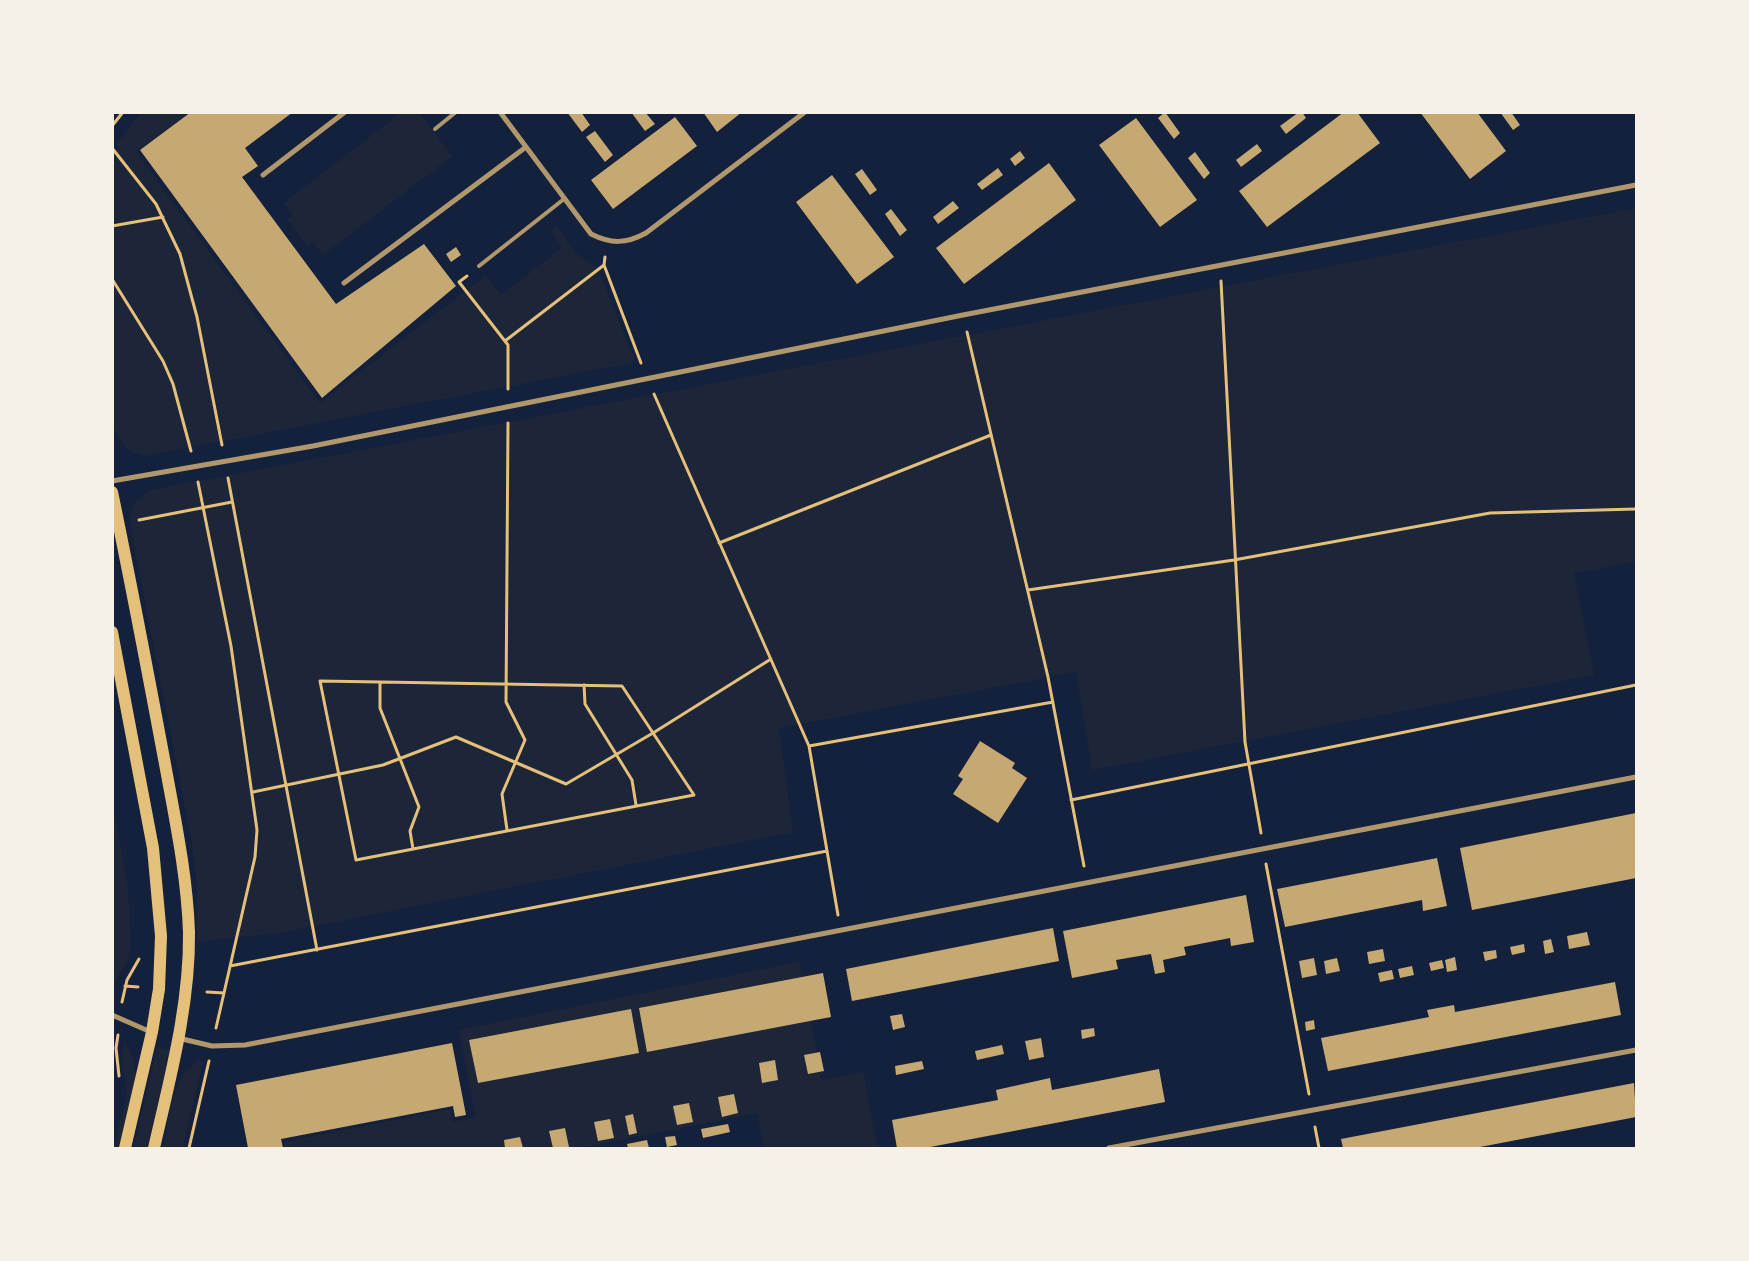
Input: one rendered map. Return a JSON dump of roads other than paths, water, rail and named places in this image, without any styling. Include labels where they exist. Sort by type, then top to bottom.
[{"type":"main road","points":[[112,492],[153,698],[186,893],[188,950],[185,990],[178,1038],[154,1148]]},
{"type":"main road","points":[[112,632],[140,772],[159,903],[161,936],[159,982],[152,1032],[125,1148]]},
{"type":"street","points":[[263,175],[345,112]]},
{"type":"street","points":[[500,112],[591,234],[607,241],[621,243],[646,233],[805,112]]},
{"type":"street","points":[[344,284],[526,147]]},
{"type":"street","points":[[112,481],[313,446],[963,315],[1636,185]]},
{"type":"street","points":[[178,1038],[212,1046],[246,1045],[1636,778]]},
{"type":"street","points":[[112,1015],[152,1032]]},
{"type":"street","points":[[1109,1148],[1636,1050]]},
{"type":"lane","points":[[435,129],[456,112]]},
{"type":"lane","points":[[480,266],[564,199]]}]
